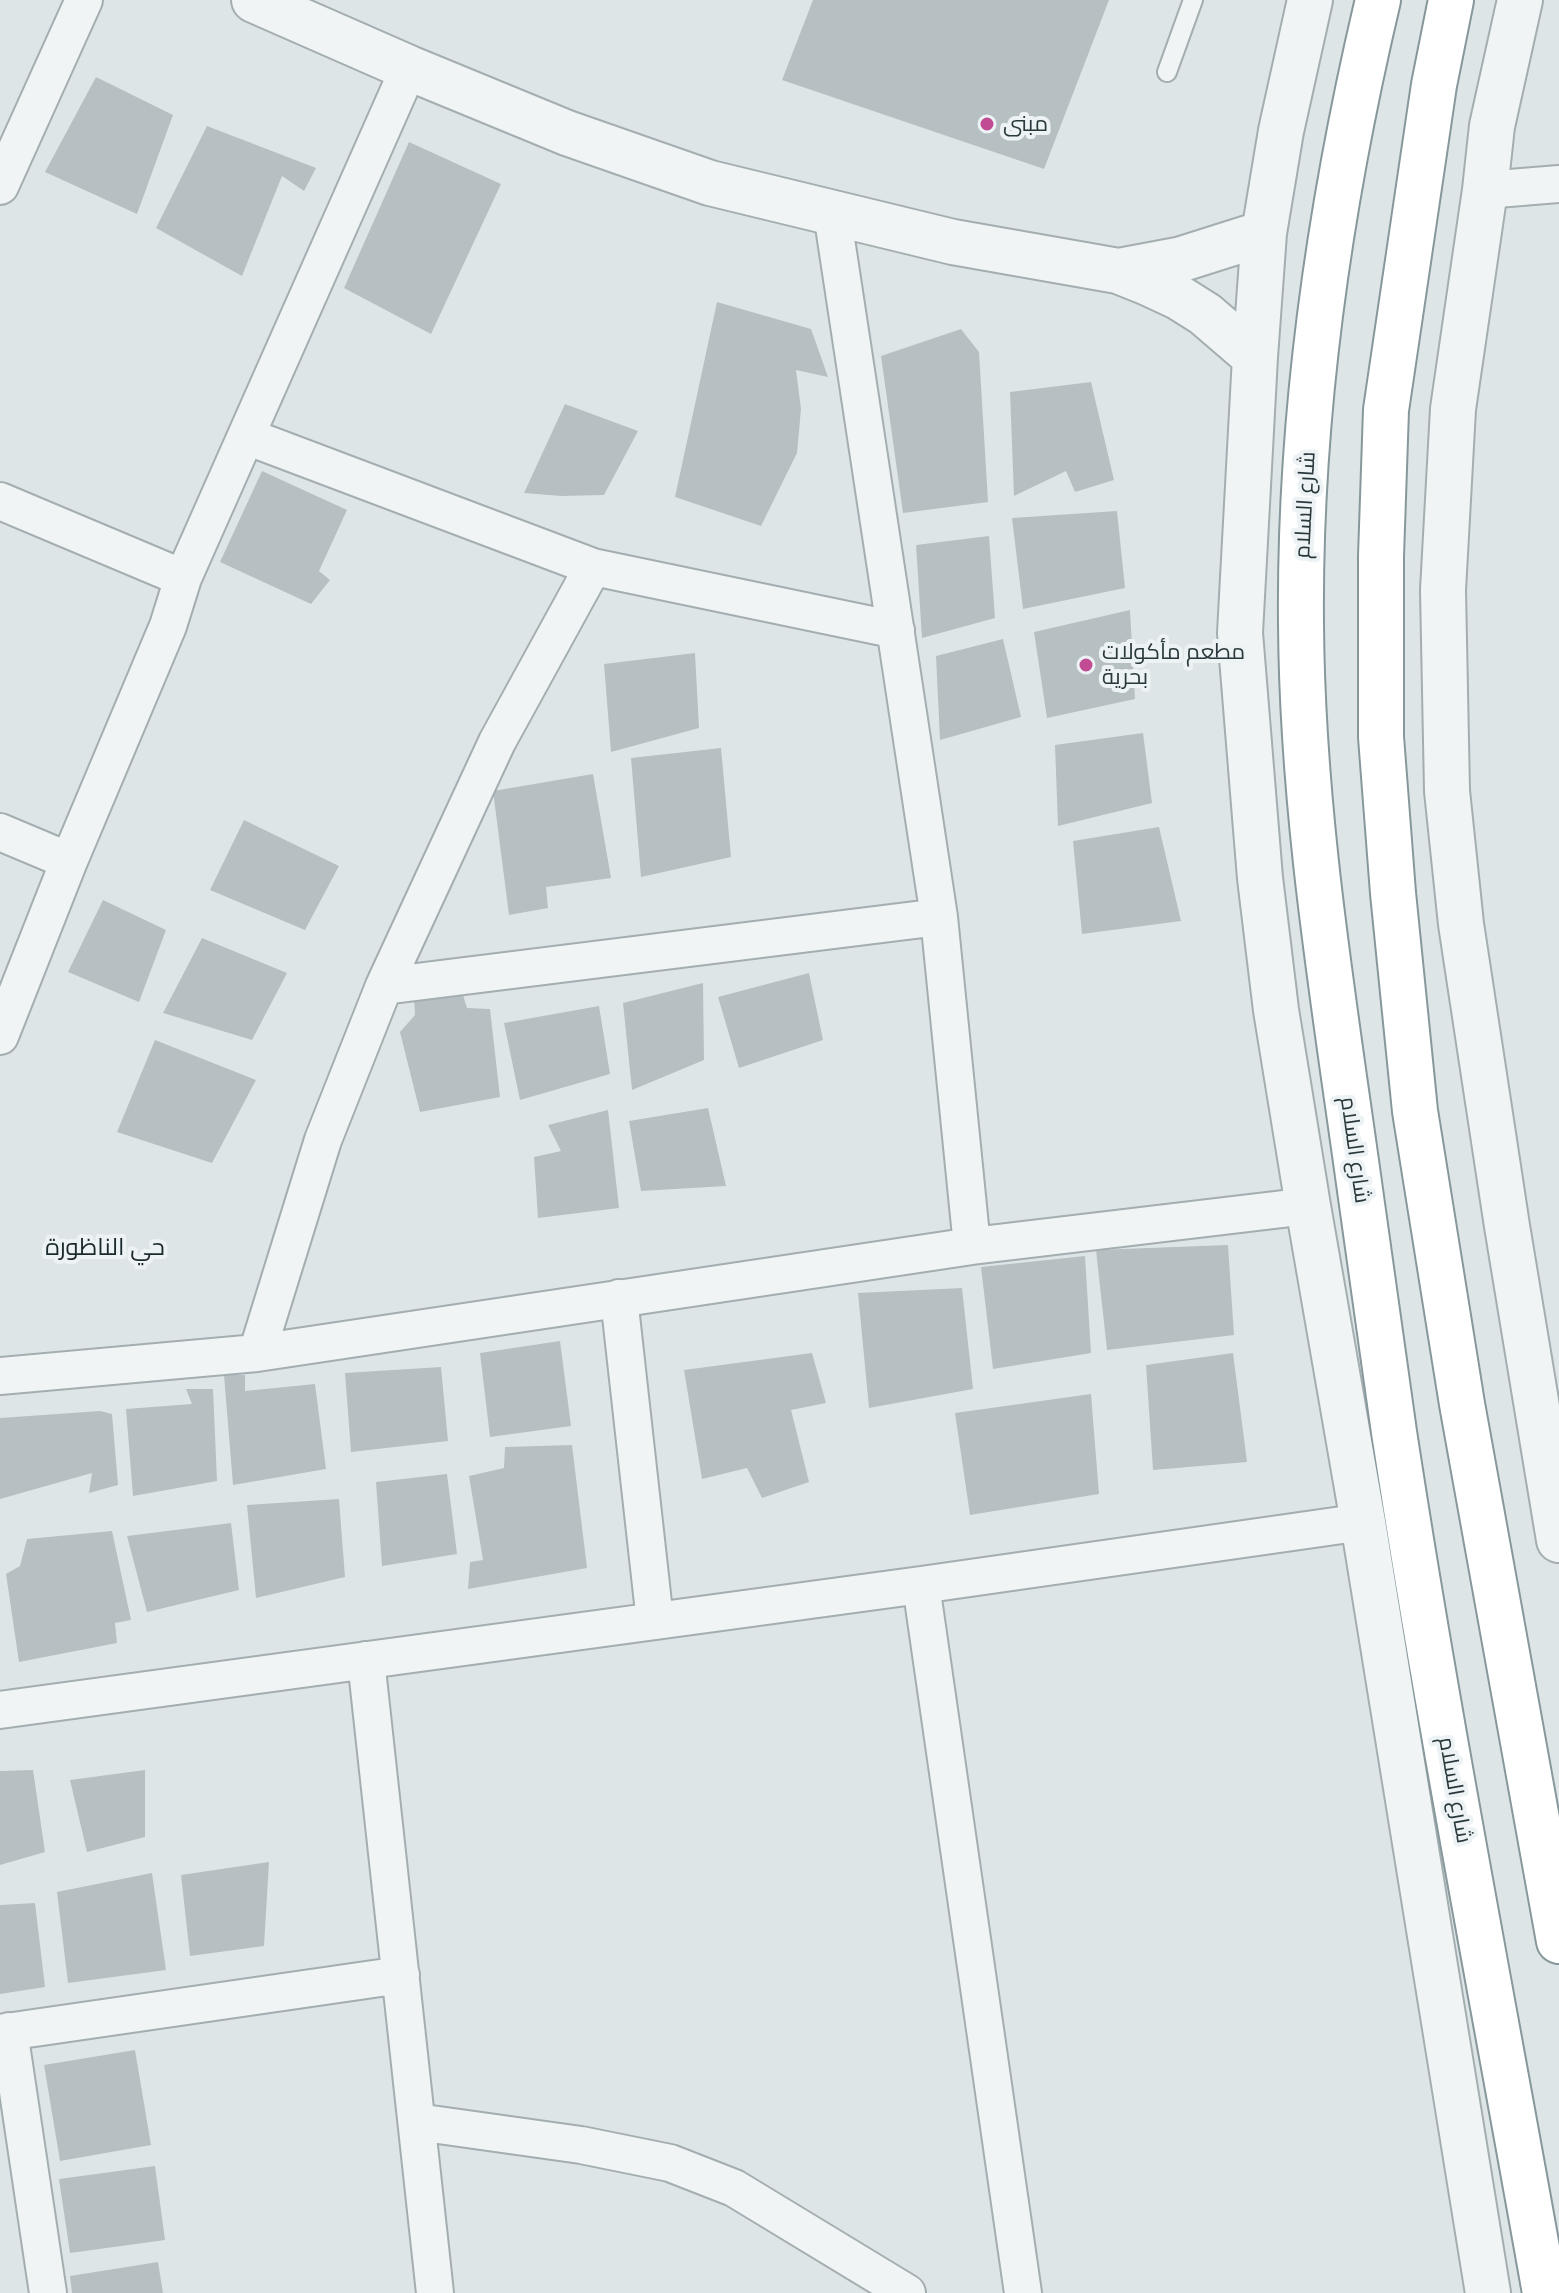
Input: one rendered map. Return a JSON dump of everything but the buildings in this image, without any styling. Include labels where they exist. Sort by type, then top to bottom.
[{"type":"highway","name":"شارع السلام","points":[[1378,0],[1349,135],[1311,406],[1301,550],[1301,625],[1310,815],[1394,1433],[1456,1800],[1545,2293]]},
{"type":"highway","points":[[1451,0],[1434,85],[1386,410],[1381,556],[1381,737],[1415,1111],[1462,1404],[1559,1941]]},
{"type":"street","points":[[0,186],[84,0]]},
{"type":"street","points":[[254,0],[567,133],[710,183],[953,242],[1118,271],[1178,297],[1214,321],[1255,357]]},
{"type":"street","points":[[1310,0],[1281,131],[1264,233],[1240,633],[1265,922],[1276,1010],[1488,2293]]},
{"type":"street","points":[[1520,0],[1492,126],[1453,409],[1443,590],[1447,791],[1463,939],[1559,1540]]},
{"type":"street","points":[[0,1036],[69,861],[168,626],[183,578],[409,68]]},
{"type":"street","points":[[1485,190],[1559,184]]},
{"type":"street","points":[[832,213],[939,917],[972,1246]]},
{"type":"street","points":[[1118,271],[1182,259],[1264,233]]},
{"type":"street","points":[[246,436],[593,567],[896,630]]},
{"type":"street","points":[[0,501],[183,578]]},
{"type":"street","points":[[257,1353],[323,1140],[384,986],[497,742],[593,567]]},
{"type":"street","points":[[0,832],[69,861]]},
{"type":"street","points":[[384,986],[939,917]]},
{"type":"street","points":[[0,1376],[257,1353],[972,1246],[1308,1206]]},
{"type":"street","points":[[619,1298],[655,1621]]},
{"type":"street","points":[[2,1699],[366,1660],[1363,1522]]},
{"type":"street","points":[[921,1585],[1023,2293]]},
{"type":"street","points":[[366,1660],[435,2293]]},
{"type":"street","points":[[48,2293],[4,2032],[401,1975]]},
{"type":"street","points":[[417,2122],[581,2145],[670,2163],[734,2188],[907,2293]]},
{"type":"lane","points":[[1167,72],[1193,0]]},
{"type":"place","name":"مبنى","points":[[987,124]]},
{"type":"place","name":"مطعم مأكولات بحرية","points":[[1086,665]]},
{"type":"district","name":"حي الناظورة","points":[[105,1248]]}]
